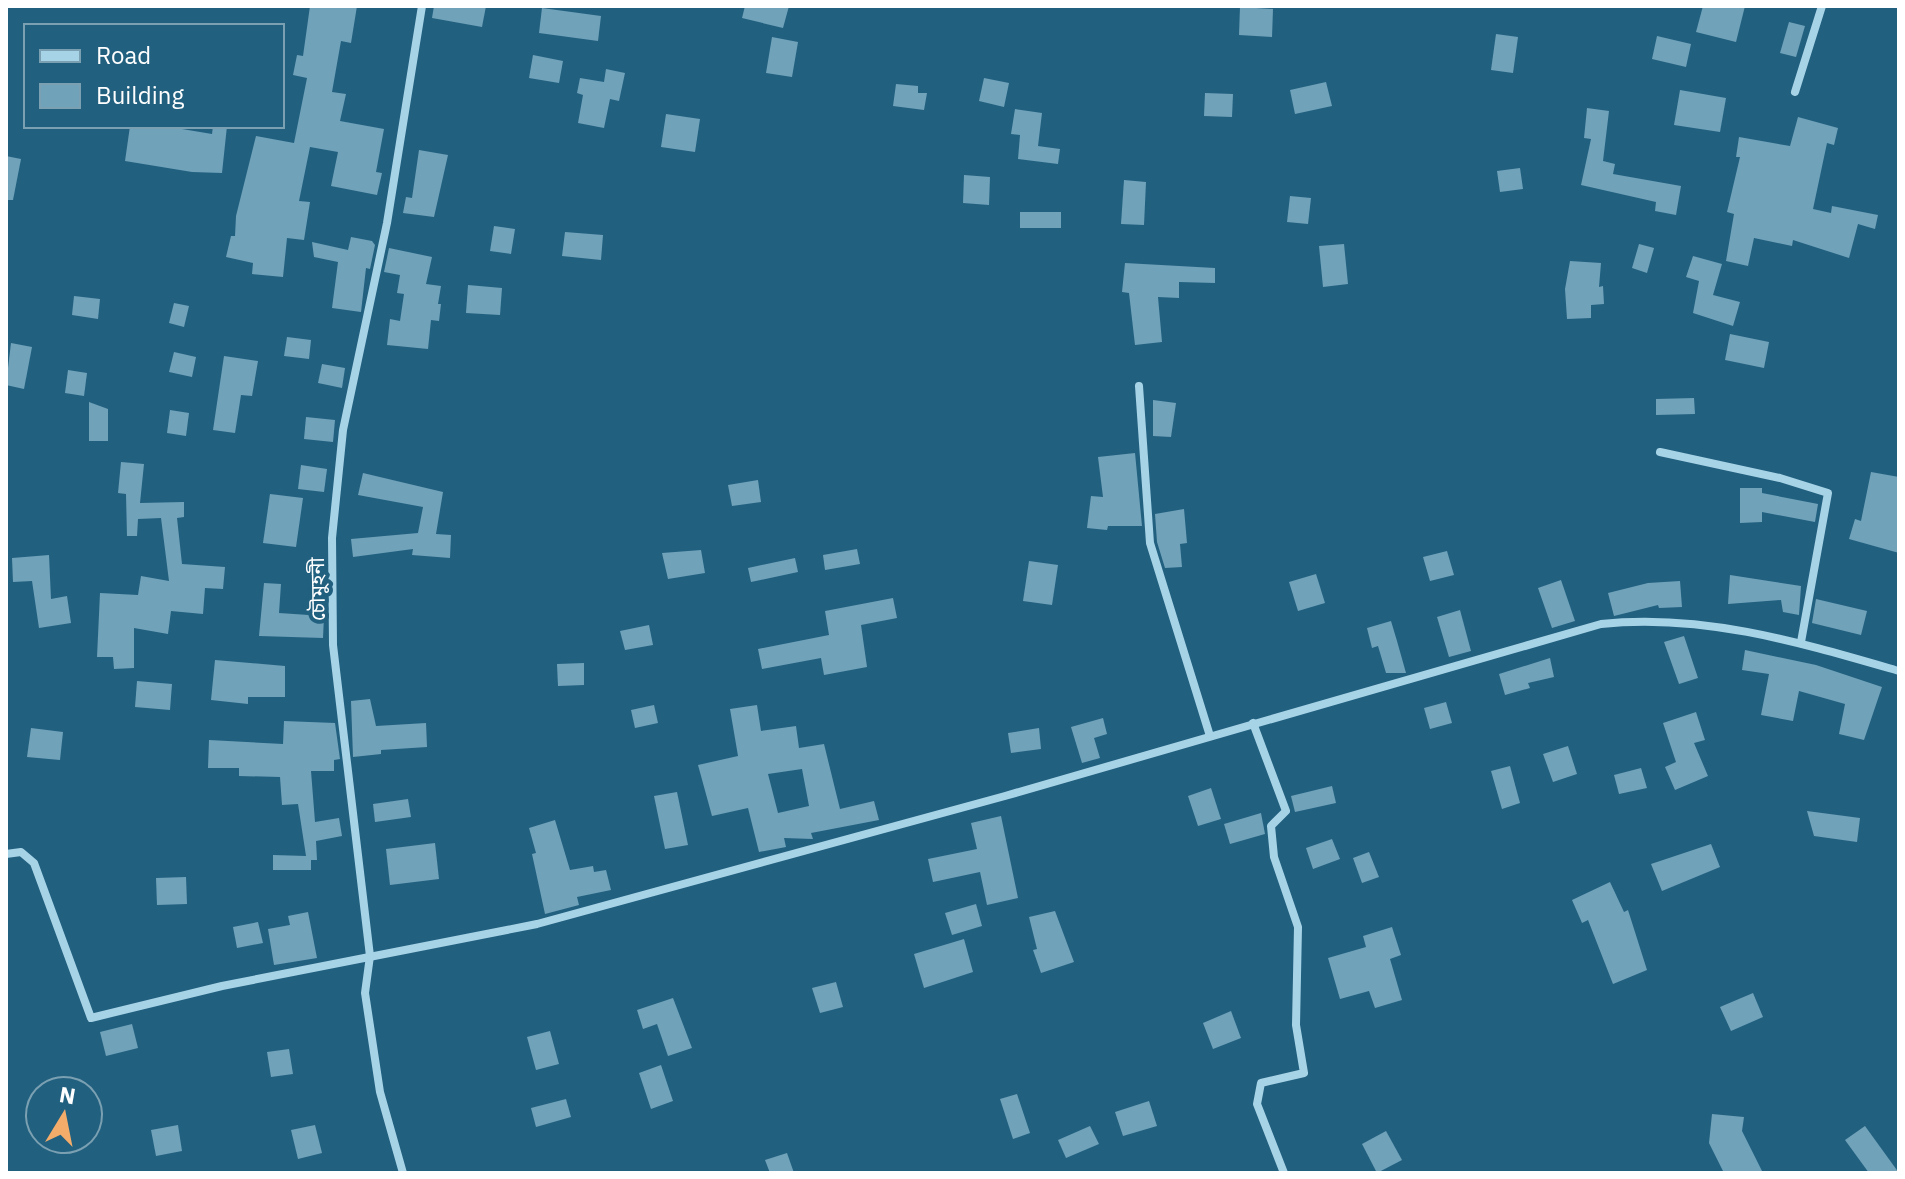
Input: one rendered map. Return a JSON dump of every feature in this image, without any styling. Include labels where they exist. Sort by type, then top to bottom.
[{"type":"street","name":"চৌমুহনী","points":[[403,1173],[380,1092],[365,993],[370,956],[333,645],[332,538],[343,430],[387,223],[422,6]]},
{"type":"street","points":[[1795,92],[1822,6]]},
{"type":"street","points":[[1139,386],[1150,543],[1210,736]]},
{"type":"street","points":[[1660,452],[1780,478],[1828,493],[1801,642]]},
{"type":"street","points":[[6,854],[21,852],[34,863],[91,1018],[222,986],[537,924],[1005,796],[1601,624],[1644,619],[1692,622],[1801,642],[1899,671]]},
{"type":"street","points":[[1253,723],[1286,811],[1271,826],[1274,857],[1298,927],[1296,1025],[1304,1073],[1261,1083],[1257,1104],[1284,1173]]},
{"type":"building","points":[[310,6],[357,6],[351,43],[341,41],[332,92],[346,94],[340,121],[384,129],[376,172],[382,173],[377,195],[331,186],[338,152],[310,147],[299,201],[310,202],[304,240],[287,238],[283,277],[252,274],[253,263],[226,257],[231,236],[235,236],[236,216],[256,136],[294,143],[307,78],[293,75],[297,55],[303,56]]},
{"type":"building","points":[[434,6],[486,6],[482,27],[432,18]]},
{"type":"building","points":[[745,6],[789,6],[783,28],[742,18]]},
{"type":"building","points":[[1703,6],[1745,6],[1736,42],[1696,32]]},
{"type":"building","points":[[1240,7],[1273,9],[1272,37],[1239,35]]},
{"type":"building","points":[[542,8],[601,16],[598,41],[539,33]]},
{"type":"building","points":[[1789,22],[1805,26],[1796,57],[1780,53]]},
{"type":"building","points":[[1496,34],[1518,37],[1513,73],[1491,70]]},
{"type":"building","points":[[1657,36],[1691,44],[1686,67],[1652,59]]},
{"type":"building","points":[[772,37],[798,42],[792,77],[766,73]]},
{"type":"building","points":[[533,55],[563,61],[559,83],[529,78]]},
{"type":"building","points":[[606,69],[625,73],[619,101],[610,99],[604,128],[578,123],[583,95],[577,93],[580,78],[604,82]]},
{"type":"building","points":[[984,78],[1009,83],[1004,107],[979,101]]},
{"type":"building","points":[[1326,82],[1332,106],[1295,114],[1290,90]]},
{"type":"building","points":[[896,84],[918,86],[918,93],[927,93],[924,110],[893,106]]},
{"type":"building","points":[[1680,90],[1726,98],[1720,132],[1674,125]]},
{"type":"building","points":[[1205,93],[1233,94],[1232,117],[1204,116]]},
{"type":"building","points":[[1587,108],[1609,111],[1603,161],[1615,164],[1613,174],[1681,186],[1676,215],[1655,211],[1656,202],[1581,185],[1591,139],[1584,138]]},
{"type":"building","points":[[1015,109],[1042,113],[1038,146],[1060,149],[1058,164],[1018,159],[1020,135],[1011,134]]},
{"type":"building","points":[[666,114],[700,119],[695,152],[661,147]]},
{"type":"building","points":[[1798,117],[1838,128],[1834,145],[1827,143],[1813,209],[1831,213],[1832,206],[1878,215],[1875,229],[1858,224],[1849,258],[1793,240],[1792,246],[1754,238],[1748,266],[1726,261],[1734,214],[1727,212],[1740,157],[1736,157],[1739,137],[1790,146]]},
{"type":"building","points":[[130,128],[176,128],[212,134],[213,128],[227,128],[222,173],[192,172],[125,161]]},
{"type":"building","points":[[419,150],[448,155],[434,217],[403,213],[406,197],[412,198]]},
{"type":"building","points":[[6,156],[21,159],[13,200],[6,200]]},
{"type":"building","points":[[1520,168],[1523,189],[1500,192],[1497,171]]},
{"type":"building","points":[[964,175],[990,177],[989,205],[963,203]]},
{"type":"building","points":[[1124,180],[1146,182],[1144,225],[1121,224]]},
{"type":"building","points":[[1290,196],[1311,198],[1308,224],[1287,222]]},
{"type":"building","points":[[1020,212],[1061,212],[1061,228],[1020,228]]},
{"type":"building","points":[[494,226],[515,229],[511,254],[490,251]]},
{"type":"building","points":[[565,232],[603,235],[601,260],[562,256]]},
{"type":"building","points":[[351,237],[372,241],[375,245],[370,269],[366,268],[361,312],[332,308],[338,262],[314,257],[312,242],[348,250]]},
{"type":"building","points":[[1344,244],[1348,284],[1323,287],[1319,246]]},
{"type":"building","points":[[1639,244],[1654,248],[1647,273],[1632,268]]},
{"type":"building","points":[[389,248],[432,257],[426,284],[441,286],[438,304],[441,304],[439,321],[431,320],[428,349],[387,345],[390,319],[400,321],[404,294],[397,293],[400,275],[384,272]]},
{"type":"building","points":[[1693,256],[1722,264],[1713,295],[1740,302],[1733,326],[1693,313],[1699,281],[1686,277]]},
{"type":"building","points":[[1570,261],[1601,263],[1599,287],[1603,286],[1604,304],[1591,305],[1591,318],[1567,319],[1565,289]]},
{"type":"building","points":[[1125,263],[1215,268],[1215,283],[1179,282],[1179,298],[1158,297],[1162,342],[1135,345],[1129,293],[1122,292]]},
{"type":"building","points":[[468,285],[502,288],[500,315],[466,313]]},
{"type":"building","points":[[74,296],[100,299],[98,319],[72,315]]},
{"type":"building","points":[[174,303],[189,306],[184,327],[169,323]]},
{"type":"building","points":[[1730,334],[1769,342],[1764,368],[1725,360]]},
{"type":"building","points":[[287,337],[311,340],[309,359],[284,356]]},
{"type":"building","points":[[11,343],[32,347],[24,389],[6,385]]},
{"type":"building","points":[[174,352],[196,357],[192,377],[169,372]]},
{"type":"building","points":[[224,356],[258,361],[252,396],[241,395],[235,433],[213,430]]},
{"type":"building","points":[[322,364],[345,368],[342,388],[318,383]]},
{"type":"building","points":[[68,370],[87,373],[84,396],[65,393]]},
{"type":"building","points":[[1694,398],[1695,414],[1656,415],[1656,399]]},
{"type":"building","points":[[1153,400],[1176,403],[1171,437],[1153,436]]},
{"type":"building","points":[[89,402],[108,409],[108,441],[89,441]]},
{"type":"building","points":[[170,410],[189,413],[186,436],[167,433]]},
{"type":"building","points":[[306,417],[335,420],[333,442],[304,439]]},
{"type":"building","points":[[1135,453],[1142,526],[1108,526],[1107,530],[1087,528],[1091,496],[1103,497],[1098,457]]},
{"type":"building","points":[[121,462],[144,464],[140,503],[184,502],[184,517],[177,518],[182,564],[225,567],[223,589],[205,588],[203,614],[171,611],[168,634],[134,628],[134,668],[114,669],[113,657],[97,657],[100,593],[138,595],[141,576],[169,581],[161,518],[138,519],[137,536],[127,536],[126,494],[118,493]]},
{"type":"building","points":[[301,465],[327,469],[324,492],[298,489]]},
{"type":"building","points":[[1871,472],[1899,477],[1899,553],[1849,539],[1855,519],[1861,521]]},
{"type":"building","points":[[363,473],[443,492],[436,534],[451,535],[450,558],[412,555],[413,549],[353,557],[351,539],[418,533],[423,507],[358,495]]},
{"type":"building","points":[[758,480],[761,502],[732,506],[728,485]]},
{"type":"building","points":[[1740,488],[1762,488],[1762,493],[1818,504],[1815,522],[1762,512],[1762,522],[1740,523]]},
{"type":"building","points":[[270,494],[303,498],[296,547],[263,543]]},
{"type":"building","points":[[1184,509],[1187,543],[1180,544],[1182,567],[1165,568],[1157,542],[1155,514]]},
{"type":"building","points":[[857,549],[860,564],[825,570],[823,555]]},
{"type":"building","points":[[701,550],[705,573],[668,579],[662,553]]},
{"type":"building","points":[[1447,551],[1454,575],[1430,581],[1423,557]]},
{"type":"building","points":[[49,555],[51,599],[67,596],[71,623],[39,628],[32,581],[13,582],[12,558]]},
{"type":"building","points":[[795,558],[798,572],[751,582],[748,568]]},
{"type":"building","points":[[1029,561],[1058,565],[1052,605],[1023,601]]},
{"type":"building","points":[[1316,574],[1325,603],[1298,611],[1289,582]]},
{"type":"building","points":[[1730,575],[1801,586],[1799,615],[1783,612],[1781,600],[1728,604]]},
{"type":"building","points":[[1561,580],[1575,621],[1552,628],[1538,588]]},
{"type":"building","points":[[1680,581],[1682,607],[1659,608],[1658,605],[1614,616],[1608,593],[1648,583]]},
{"type":"building","points":[[264,583],[281,584],[279,613],[324,616],[323,638],[259,636]]},
{"type":"building","points":[[893,598],[897,618],[861,625],[867,667],[824,675],[821,658],[762,669],[758,649],[829,635],[825,611]]},
{"type":"building","points":[[1816,599],[1867,611],[1861,635],[1812,623]]},
{"type":"building","points":[[1460,610],[1471,651],[1449,657],[1437,617]]},
{"type":"building","points":[[1391,621],[1406,673],[1386,673],[1378,646],[1372,648],[1367,628]]},
{"type":"building","points":[[649,625],[653,645],[625,650],[620,631]]},
{"type":"building","points":[[1684,636],[1698,678],[1679,684],[1664,642]]},
{"type":"building","points":[[1745,650],[1816,665],[1882,687],[1864,740],[1839,734],[1845,704],[1799,691],[1793,721],[1761,715],[1769,674],[1742,670]]},
{"type":"building","points":[[1550,658],[1554,677],[1528,683],[1530,688],[1505,695],[1499,674]]},
{"type":"building","points":[[215,660],[285,666],[285,697],[248,697],[248,704],[211,700]]},
{"type":"building","points":[[584,663],[584,685],[558,686],[557,664]]},
{"type":"building","points":[[137,681],[172,684],[170,710],[135,707]]},
{"type":"building","points":[[370,699],[376,726],[426,723],[427,747],[381,750],[381,754],[353,757],[351,701]]},
{"type":"building","points":[[1446,702],[1452,723],[1430,729],[1424,708]]},
{"type":"building","points":[[654,705],[658,723],[635,728],[631,710]]},
{"type":"building","points":[[757,705],[761,731],[796,726],[799,748],[824,744],[840,809],[874,801],[879,820],[811,833],[813,839],[784,838],[786,847],[759,852],[748,808],[712,816],[698,765],[738,756],[730,709]],"holes":[[[802,769],[809,806],[778,813],[768,774]]]},
{"type":"building","points":[[1696,712],[1705,740],[1694,743],[1708,776],[1675,790],[1665,767],[1676,762],[1663,723]]},
{"type":"building","points":[[1103,718],[1107,734],[1094,738],[1100,758],[1082,763],[1071,727]]},
{"type":"building","points":[[284,721],[335,723],[340,759],[334,760],[334,771],[311,771],[315,822],[339,818],[342,836],[316,841],[317,860],[311,860],[311,870],[273,870],[273,855],[306,856],[298,804],[282,805],[280,777],[239,776],[239,768],[208,768],[209,740],[283,744]]},
{"type":"building","points":[[31,728],[63,732],[60,760],[27,757]]},
{"type":"building","points":[[1039,728],[1041,749],[1011,753],[1008,733]]},
{"type":"building","points":[[1568,746],[1577,774],[1553,782],[1543,754]]},
{"type":"building","points":[[1510,766],[1520,803],[1502,809],[1491,771]]},
{"type":"building","points":[[1641,768],[1647,788],[1619,794],[1614,775]]},
{"type":"building","points":[[1332,786],[1336,803],[1295,812],[1291,796]]},
{"type":"building","points":[[1211,788],[1221,819],[1198,826],[1188,796]]},
{"type":"building","points":[[677,792],[688,845],[665,849],[654,796]]},
{"type":"building","points":[[408,799],[411,817],[375,822],[373,804]]},
{"type":"building","points":[[1807,811],[1860,818],[1857,842],[1814,836]]},
{"type":"building","points":[[1261,813],[1265,834],[1230,844],[1224,824]]},
{"type":"building","points":[[1001,816],[1018,898],[987,905],[980,872],[933,882],[928,859],[977,849],[971,823]]},
{"type":"building","points":[[555,820],[570,870],[593,866],[594,872],[606,870],[611,890],[577,897],[579,905],[545,914],[529,828]]},
{"type":"building","points":[[1332,839],[1340,859],[1313,869],[1306,848]]},
{"type":"building","points":[[435,843],[439,879],[390,885],[386,849]]},
{"type":"building","points":[[1711,844],[1720,867],[1662,891],[1651,864]]},
{"type":"building","points":[[1369,852],[1379,877],[1362,883],[1353,858]]},
{"type":"building","points":[[186,877],[187,904],[157,905],[156,878]]},
{"type":"building","points":[[1610,882],[1624,912],[1628,910],[1647,970],[1613,984],[1588,920],[1582,923],[1572,900]]},
{"type":"building","points":[[976,904],[982,926],[952,935],[945,913]]},
{"type":"building","points":[[1055,911],[1074,962],[1041,973],[1033,950],[1037,949],[1029,917]]},
{"type":"building","points":[[308,912],[317,958],[274,965],[268,929],[290,925],[288,916]]},
{"type":"building","points":[[258,922],[263,943],[237,948],[233,927]]},
{"type":"building","points":[[1392,927],[1401,955],[1390,959],[1402,1000],[1375,1008],[1369,991],[1340,999],[1328,958],[1366,947],[1363,936]]},
{"type":"building","points":[[964,939],[973,972],[924,988],[914,954]]},
{"type":"building","points":[[836,982],[843,1007],[820,1013],[812,988]]},
{"type":"building","points":[[1753,993],[1763,1017],[1731,1031],[1720,1007]]},
{"type":"building","points":[[673,998],[692,1048],[668,1056],[657,1024],[643,1029],[637,1010]]},
{"type":"building","points":[[1231,1011],[1241,1038],[1213,1049],[1203,1023]]},
{"type":"building","points":[[132,1024],[138,1048],[106,1056],[100,1032]]},
{"type":"building","points":[[550,1031],[559,1064],[536,1070],[527,1037]]},
{"type":"building","points":[[289,1049],[293,1074],[271,1077],[267,1052]]},
{"type":"building","points":[[661,1065],[673,1101],[651,1109],[639,1073]]},
{"type":"building","points":[[1017,1094],[1030,1133],[1013,1139],[1000,1099]]},
{"type":"building","points":[[566,1099],[571,1117],[536,1127],[531,1108]]},
{"type":"building","points":[[1149,1101],[1157,1126],[1123,1136],[1115,1112]]},
{"type":"building","points":[[1712,1114],[1744,1117],[1742,1131],[1763,1173],[1724,1173],[1709,1143]]},
{"type":"building","points":[[178,1125],[182,1151],[156,1156],[151,1130]]},
{"type":"building","points":[[315,1125],[322,1153],[298,1159],[291,1130]]},
{"type":"building","points":[[1090,1126],[1099,1144],[1066,1158],[1058,1140]]},
{"type":"building","points":[[1865,1126],[1899,1173],[1869,1173],[1845,1140]]},
{"type":"building","points":[[1386,1131],[1402,1160],[1377,1173],[1362,1144]]},
{"type":"building","points":[[787,1153],[794,1173],[770,1173],[765,1160]]}]
